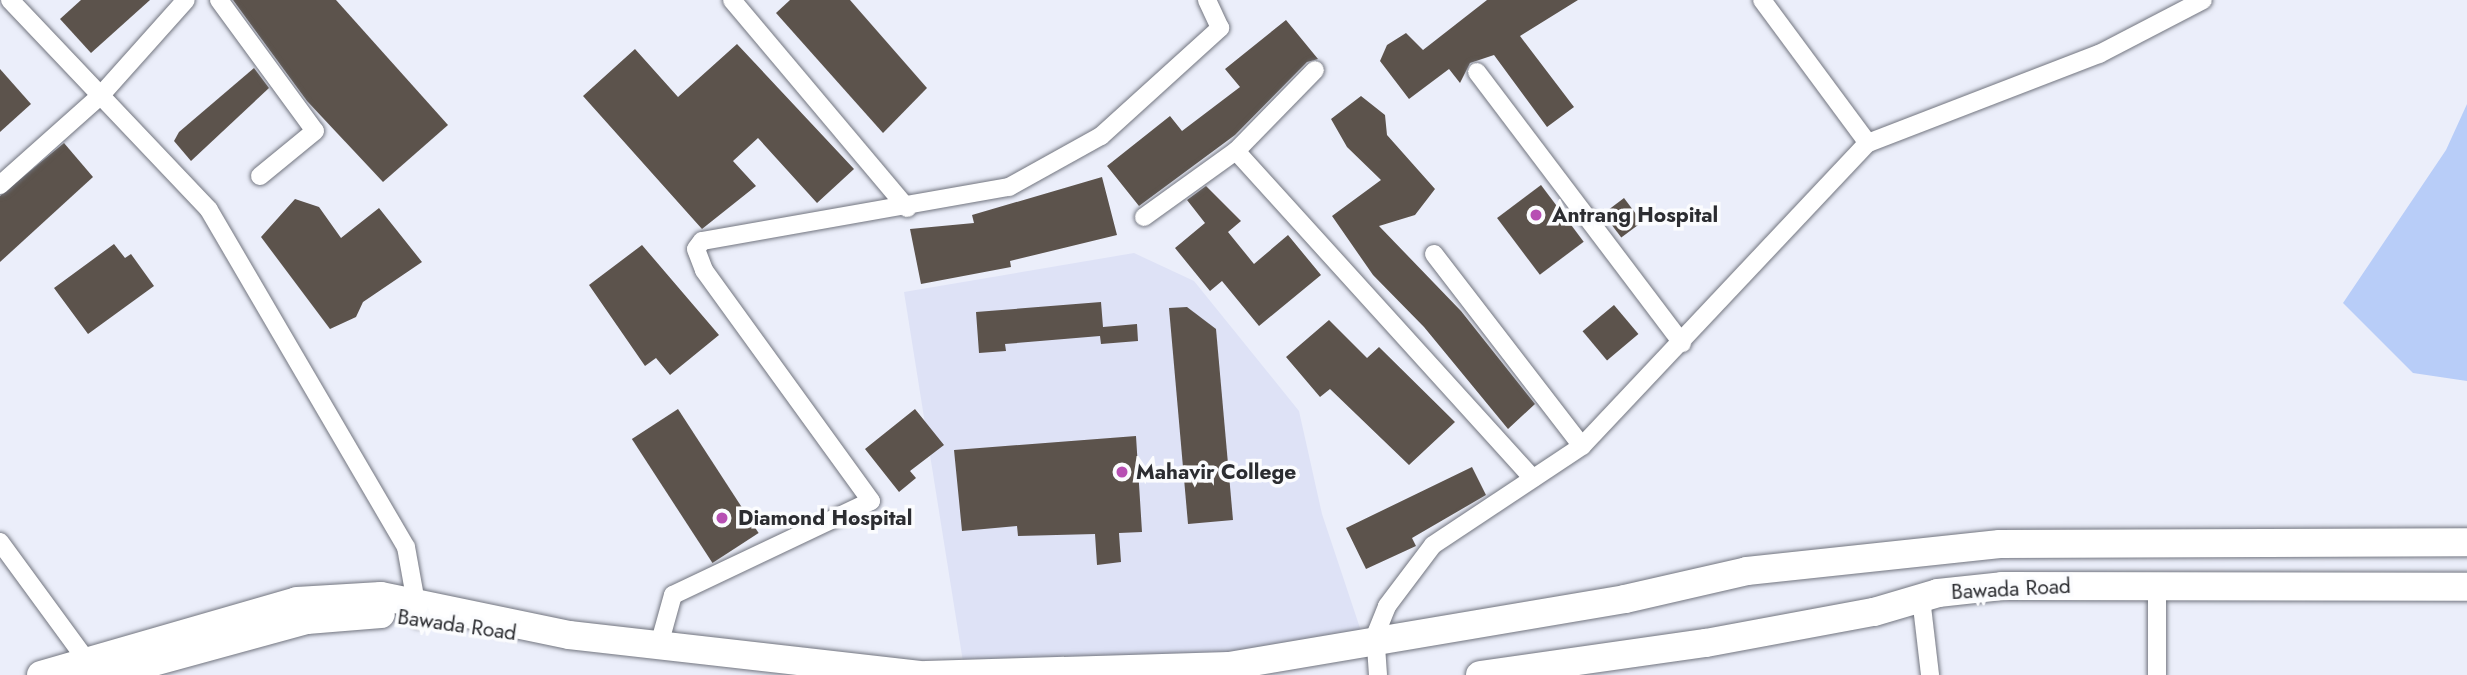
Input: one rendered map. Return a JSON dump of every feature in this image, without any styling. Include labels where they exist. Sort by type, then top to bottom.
[{"type":"main road","points":[[926,675],[1230,671],[1747,571],[2000,544],[2467,542]]},
{"type":"main road","name":"Bawada Road","points":[[1480,675],[1529,673],[1874,612],[1922,598],[2002,586],[2467,587]]},
{"type":"main road","points":[[41,675],[97,670],[296,601],[381,596],[417,610],[569,635],[920,675]]},
{"type":"main road","name":"Bawada Road","points":[[417,610],[461,630],[812,675]]},
{"type":"street","points":[[10,0],[209,209],[406,547],[417,610]]},
{"type":"street","points":[[0,185],[101,94],[186,0]]},
{"type":"street","points":[[219,0],[315,131],[260,176]]},
{"type":"street","points":[[732,0],[907,208]]},
{"type":"street","points":[[659,645],[673,595],[871,501],[704,270],[696,249],[702,241],[907,208],[1009,187],[1101,136],[1220,28],[1206,0]]},
{"type":"street","points":[[1762,0],[1868,143]]},
{"type":"street","points":[[2174,14],[2186,0]]},
{"type":"street","points":[[1378,675],[1379,641],[1391,596],[1433,545],[1582,446],[1682,343],[1811,198],[1868,143],[2099,54],[2203,0]]},
{"type":"street","points":[[1144,217],[1236,151],[1315,70]]},
{"type":"street","points":[[1477,72],[1682,343]]},
{"type":"street","points":[[1236,151],[1533,478]]},
{"type":"street","points":[[1434,254],[1582,446]]},
{"type":"street","points":[[0,542],[97,670]]},
{"type":"street","points":[[2157,586],[2157,675]]},
{"type":"street","points":[[1922,598],[1930,675]]},
{"type":"shaded area","name":"Mahavir College","points":[[1134,253],[1194,281],[1299,411],[1322,514],[1363,637],[1244,659],[964,668],[904,292]]},
{"type":"water","points":[[2467,104],[2467,381],[2413,373],[2343,303],[2446,150]]},
{"type":"building","points":[[81,0],[150,0],[91,53],[60,19]]},
{"type":"building","points":[[233,0],[336,0],[448,125],[383,182],[307,101]]},
{"type":"building","points":[[790,0],[850,0],[927,88],[883,133],[776,13]]},
{"type":"building","points":[[1487,0],[1578,0],[1520,36],[1574,107],[1547,127],[1494,55],[1470,63],[1460,83],[1449,69],[1409,99],[1380,61],[1387,45],[1406,33],[1423,50]]},
{"type":"building","points":[[1286,20],[1318,59],[1307,62],[1235,135],[1139,206],[1107,166],[1170,116],[1182,131],[1240,87],[1225,69]]},
{"type":"building","points":[[737,44],[854,169],[817,203],[758,138],[733,161],[756,186],[702,229],[583,96],[635,49],[678,97]]},
{"type":"building","points":[[254,68],[269,88],[191,161],[174,141],[179,132]]},
{"type":"building","points":[[0,69],[31,104],[0,132]]},
{"type":"building","points":[[1361,96],[1385,115],[1387,135],[1435,189],[1415,215],[1379,226],[1461,311],[1535,404],[1508,429],[1424,327],[1373,275],[1332,216],[1381,180],[1347,147],[1331,119]]},
{"type":"building","points":[[64,143],[93,177],[0,262],[0,196]]},
{"type":"building","points":[[1102,177],[1117,235],[1010,261],[1011,267],[921,284],[910,229],[974,223],[972,215]]},
{"type":"building","points":[[1541,185],[1584,242],[1540,275],[1497,218]]},
{"type":"building","points":[[1206,186],[1241,221],[1228,232],[1254,264],[1288,235],[1321,275],[1259,326],[1222,281],[1210,291],[1175,248],[1205,223],[1187,200]]},
{"type":"building","points":[[1624,198],[1642,222],[1621,238],[1603,214]]},
{"type":"building","points":[[295,199],[319,207],[341,238],[379,208],[422,262],[363,302],[356,317],[330,329],[261,237]]},
{"type":"building","points":[[114,244],[125,258],[131,254],[154,286],[88,334],[54,288]]},
{"type":"building","points":[[642,245],[719,335],[670,375],[656,358],[645,366],[589,285]]},
{"type":"building","points":[[1101,302],[1103,327],[1137,324],[1138,341],[1101,344],[1100,336],[1005,344],[1006,351],[979,353],[976,312]]},
{"type":"building","points":[[1614,305],[1638,334],[1607,360],[1583,331]]},
{"type":"building","points":[[1187,307],[1216,329],[1233,520],[1188,524],[1169,308]]},
{"type":"building","points":[[1329,320],[1367,358],[1379,347],[1455,422],[1409,465],[1330,389],[1320,397],[1286,357]]},
{"type":"building","points":[[678,409],[759,533],[712,563],[632,439]]},
{"type":"building","points":[[915,409],[944,445],[910,471],[916,478],[899,492],[865,449]]},
{"type":"building","points":[[1136,436],[1142,532],[1119,533],[1121,562],[1097,565],[1095,534],[1018,536],[1017,526],[962,531],[954,450]]},
{"type":"building","points":[[1472,467],[1486,495],[1412,538],[1416,546],[1366,569],[1346,528]]},
{"type":"place","name":"Antrang Hospital","points":[[1536,215]]},
{"type":"place","name":"Mahavir College","points":[[1122,472]]},
{"type":"place","name":"Diamond Hospital","points":[[722,518]]}]
